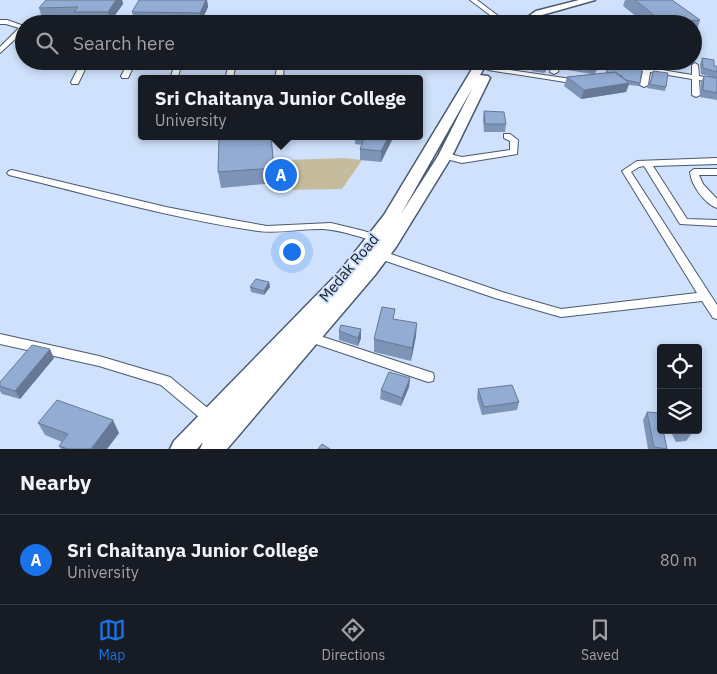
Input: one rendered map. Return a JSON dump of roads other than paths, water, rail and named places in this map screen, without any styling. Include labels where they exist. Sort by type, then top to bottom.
[{"type":"main road","points":[[520,15],[534,8],[567,0]]},
{"type":"main road","points":[[536,15],[590,0]]},
{"type":"main road","name":"Medak Road","points":[[182,449],[346,276],[390,218],[485,70]]},
{"type":"main road","name":"Medak Road","points":[[212,449],[311,338],[381,255],[445,156],[486,70]]},
{"type":"street","points":[[473,0],[494,15]]},
{"type":"street","points":[[0,22],[15,25]]},
{"type":"street","points":[[0,51],[15,36]]},
{"type":"street","points":[[75,82],[81,70]]},
{"type":"street","points":[[125,76],[128,70]]},
{"type":"street","points":[[519,70],[579,82]]},
{"type":"street","points":[[644,85],[646,70],[717,81]]},
{"type":"street","points":[[695,70],[696,95]]},
{"type":"street","points":[[445,156],[462,160],[514,152],[514,140],[507,136]]},
{"type":"street","points":[[716,311],[626,170],[637,164],[717,161]]},
{"type":"street","points":[[647,164],[684,222],[717,223]]},
{"type":"street","points":[[12,172],[153,207],[234,224],[277,231],[320,226],[348,229],[375,238]]},
{"type":"street","points":[[717,172],[694,172],[694,177],[717,205]]},
{"type":"street","points":[[381,255],[499,295],[561,313],[705,296]]},
{"type":"street","points":[[311,338],[428,377]]},
{"type":"street","points":[[0,339],[99,361],[165,382],[211,419]]},
{"type":"place","name":"Sri Chaitanya Junior College","points":[[281,175]]}]
